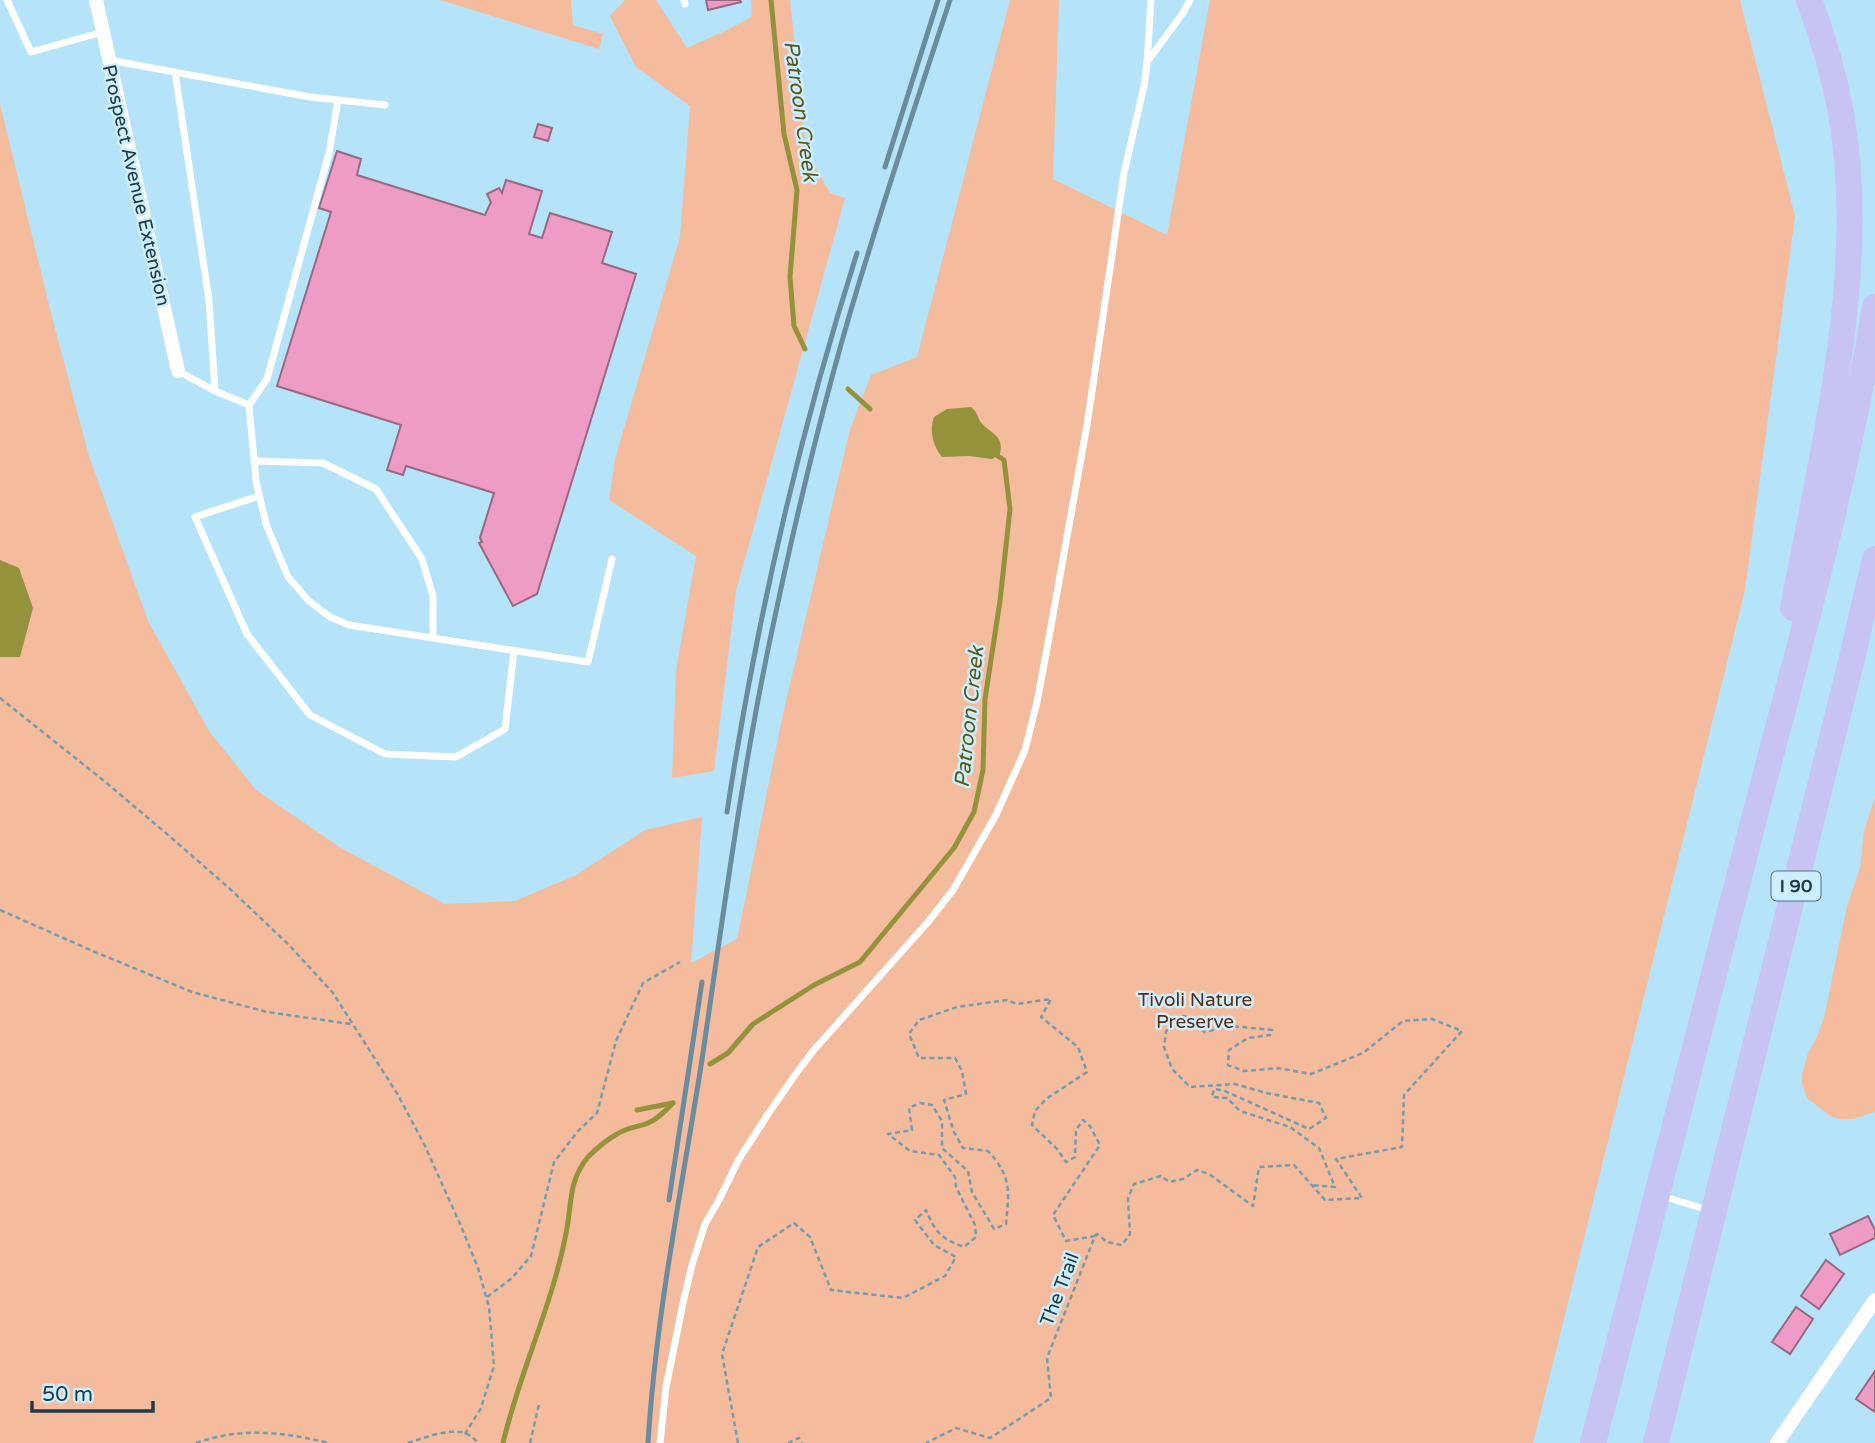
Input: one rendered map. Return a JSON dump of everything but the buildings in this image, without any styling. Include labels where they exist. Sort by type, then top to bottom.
[{"type":"highway","points":[[1756,812],[1836,374],[1846,290],[1849,203],[1844,137],[1833,75],[1809,0]]},
{"type":"highway","points":[[1594,1443],[1821,565],[1875,307]]},
{"type":"highway","name":"I 90","points":[[1656,1443],[1852,662],[1875,559]]},
{"type":"street","name":"Prospect Avenue Extension","points":[[96,0],[178,371]]},
{"type":"street","points":[[1777,1443],[1875,1300]]},
{"type":"lane","points":[[7,0],[31,52],[103,32]]},
{"type":"lane","points":[[660,1443],[666,1387],[692,1265],[705,1224],[739,1159],[820,1043],[928,922],[953,890],[996,815],[1025,750],[1037,702],[1087,425],[1124,173],[1144,86],[1151,0]]},
{"type":"lane","points":[[1147,63],[1190,0]]},
{"type":"lane","points":[[109,59],[310,97],[385,106]]},
{"type":"lane","points":[[175,72],[209,300],[215,391]]},
{"type":"lane","points":[[338,100],[329,153],[267,379],[249,405],[259,496],[266,524],[288,577],[309,601],[330,617],[349,625],[588,662],[612,559]]},
{"type":"lane","points":[[178,371],[249,405]]},
{"type":"lane","points":[[254,461],[323,464],[376,489],[422,559],[433,596],[433,638]]},
{"type":"lane","points":[[259,496],[195,517],[247,634],[310,715],[385,754],[456,757],[505,729],[514,651]]},
{"type":"lane","points":[[1657,1195],[1715,1212]]},
{"type":"path","points":[[0,698],[103,780],[229,888],[290,946],[325,984],[353,1024],[411,1119],[466,1237],[487,1297],[494,1366],[481,1408],[465,1434]]},
{"type":"path","points":[[0,910],[192,992],[267,1012],[353,1024]]},
{"type":"path","points":[[487,1297],[512,1278],[531,1256],[554,1162],[578,1131],[597,1113],[616,1041],[643,983],[680,962]]},
{"type":"path","name":"The Trail","points":[[738,1443],[722,1354],[758,1247],[794,1223],[810,1237],[831,1290],[903,1298],[945,1276],[956,1257],[934,1245],[915,1220],[926,1210],[933,1228],[948,1241],[964,1247],[976,1237],[975,1225],[956,1187],[955,1177],[939,1155],[910,1151],[888,1133],[912,1130],[909,1108],[920,1103],[932,1105],[942,1121],[942,1148],[968,1171],[972,1192],[993,1229],[1006,1224],[1009,1190],[1001,1165],[988,1151],[963,1148],[954,1132],[944,1100],[966,1094],[962,1071],[955,1058],[919,1058],[909,1034],[919,1020],[957,1007],[1007,1000],[1017,1004],[1051,999],[1041,1017],[1078,1047],[1087,1072],[1046,1099],[1035,1111],[1032,1125],[1057,1149],[1066,1162],[1075,1157],[1076,1130],[1083,1120],[1090,1126],[1100,1145],[1053,1215],[1066,1241],[1095,1236]]},
{"type":"path","points":[[1095,1236],[1097,1234],[1107,1242],[1122,1245],[1130,1234],[1128,1198],[1134,1184],[1161,1176],[1169,1182],[1183,1179],[1197,1170],[1209,1174],[1252,1206],[1259,1167],[1294,1165],[1311,1185],[1325,1200],[1362,1198],[1336,1159],[1402,1147],[1404,1096],[1462,1031],[1433,1019],[1403,1021],[1363,1052],[1311,1074],[1278,1068],[1244,1072],[1228,1065],[1229,1050],[1248,1038],[1270,1035],[1272,1030],[1232,1026],[1204,1032],[1194,1019],[1183,1016],[1172,1021],[1166,1032],[1164,1047],[1172,1069],[1190,1087],[1235,1084],[1319,1103],[1326,1118],[1309,1129],[1225,1091],[1214,1089],[1212,1097],[1227,1098],[1240,1111],[1290,1127],[1319,1148],[1335,1187],[1311,1185]]},
{"type":"path","name":"The Trail","points":[[926,1443],[956,1428],[990,1438],[1051,1398],[1047,1358],[1095,1236]]},
{"type":"path","points":[[530,1443],[539,1404]]},
{"type":"path","points":[[196,1443],[249,1432],[283,1434],[329,1443]]},
{"type":"path","points":[[408,1443],[434,1435],[460,1432],[479,1443]]},
{"type":"path","points":[[788,1443],[799,1438],[802,1443]]},
{"type":"green space","points":[[440,0],[571,0],[573,25],[603,34],[599,49]]},
{"type":"green space","points":[[625,0],[656,0],[687,48],[752,17],[751,0],[790,0],[806,150],[830,193],[845,198],[736,591],[714,771],[672,778],[676,671],[696,556],[609,500],[615,459],[680,237],[690,106],[636,67],[610,16]]},
{"type":"green space","name":"Tivoli Nature Preserve","points":[[1010,0],[1059,0],[1053,179],[1167,235],[1210,0],[1740,0],[1795,216],[1745,590],[1533,1443],[0,1443],[0,104],[89,456],[148,621],[209,731],[256,790],[341,848],[445,904],[515,901],[576,875],[645,830],[702,817],[691,963],[737,939],[783,714],[850,429],[871,375],[917,357]]},
{"type":"green space","points":[[1875,797],[1875,1112],[1853,1119],[1840,1119],[1831,1117],[1807,1098],[1802,1074],[1824,1018],[1847,906],[1860,868],[1864,831]]},
{"type":"shaded area","points":[[971,407],[983,425],[998,438],[1000,454],[992,459],[942,457],[933,438],[934,417],[947,409]]},
{"type":"shaded area","points":[[0,560],[19,568],[33,608],[20,657],[0,657]]},
{"type":"waterway","name":"Patroon Creek","points":[[771,0],[784,134],[797,190],[790,277],[794,326],[805,349]]},
{"type":"waterway","name":"Patroon Creek","points":[[848,389],[870,409]]},
{"type":"waterway","name":"Patroon Creek","points":[[710,1064],[728,1053],[753,1024],[814,985],[860,962],[954,848],[974,812],[983,770],[985,699],[1010,509],[1004,460],[993,453]]},
{"type":"waterway","name":"Patroon Creek","points":[[637,1110],[673,1103]]},
{"type":"waterway","points":[[503,1443],[518,1389],[554,1283],[577,1174],[588,1157],[606,1141],[624,1130],[652,1121],[673,1103]]},
{"type":"railway","points":[[885,167],[938,0]]},
{"type":"railway","points":[[648,1443],[657,1345],[671,1248],[743,783],[774,621],[828,390],[888,190],[950,0]]},
{"type":"railway","points":[[727,812],[751,671],[781,530],[816,391],[857,253]]},
{"type":"railway","points":[[669,1200],[702,982]]}]
